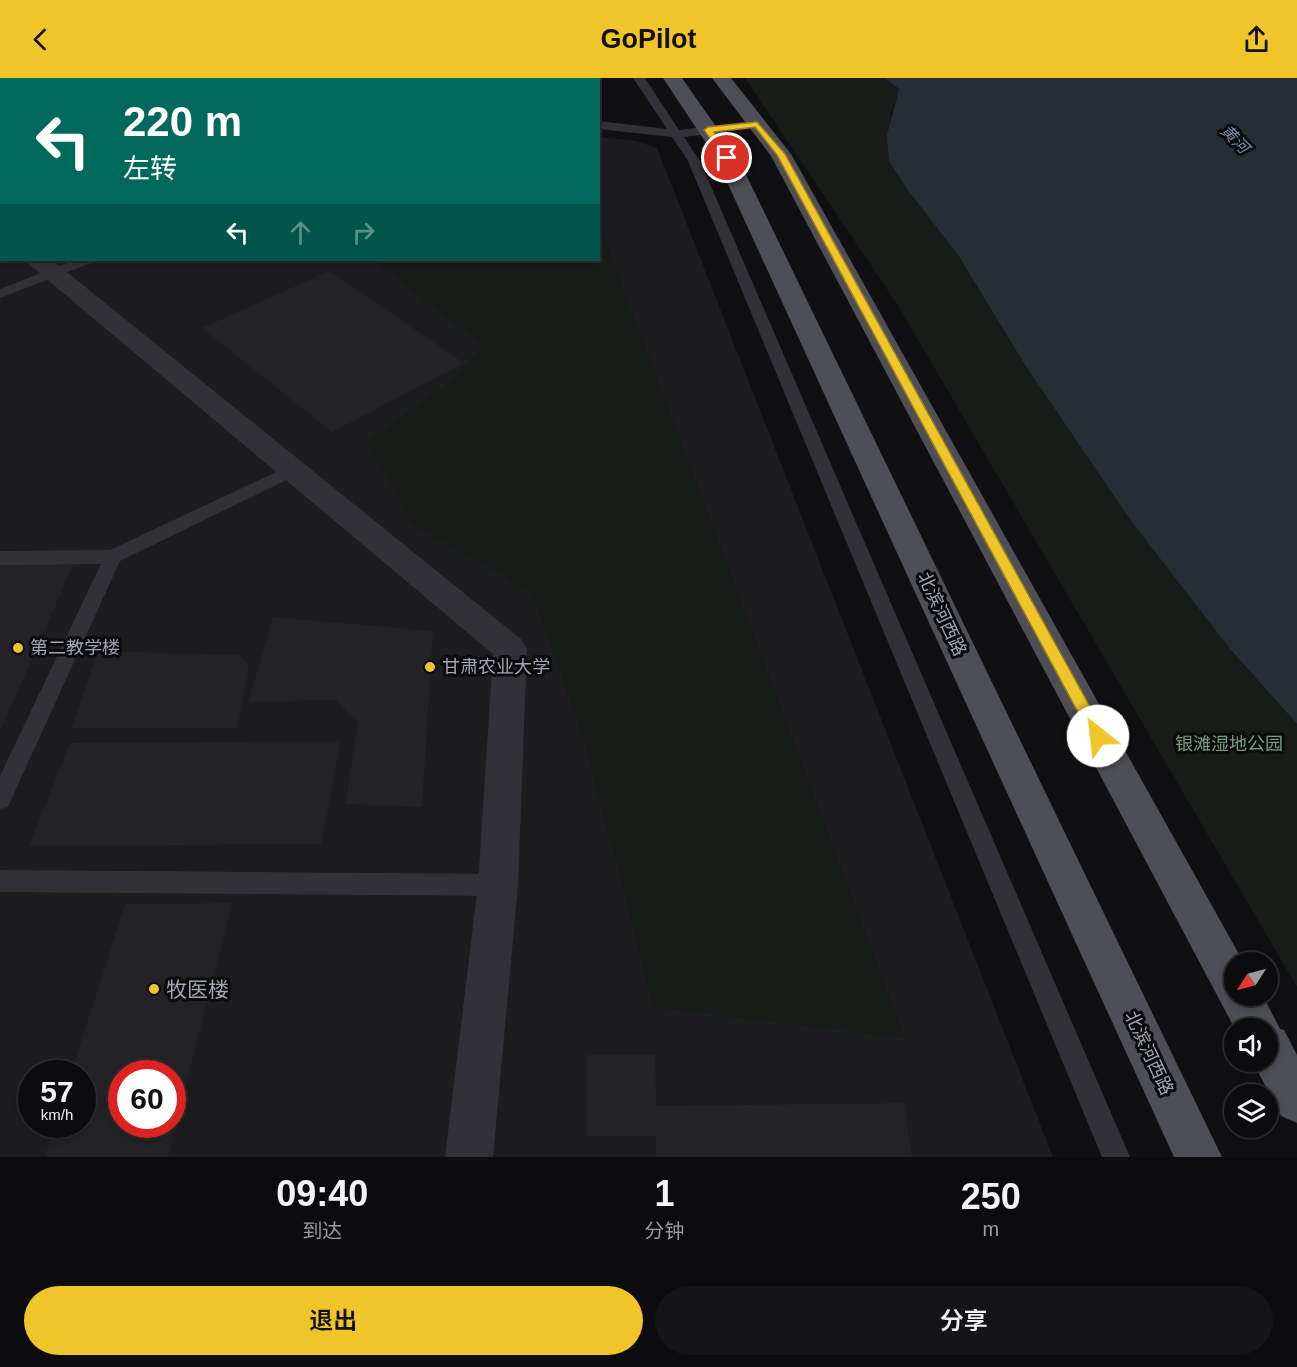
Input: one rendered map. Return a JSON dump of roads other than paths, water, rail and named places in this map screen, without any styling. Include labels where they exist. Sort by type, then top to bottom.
[{"type":"main road","name":"北滨河西路","points":[[672,78],[692,132],[732,168],[1198,1157]]},
{"type":"main road","points":[[721,78],[787,165],[1224,968]]},
{"type":"main road","points":[[1278,1065],[1297,1100]]},
{"type":"street","points":[[46,266],[510,649],[498,885],[469,1157]]},
{"type":"lane","points":[[639,78],[692,132],[694,161],[1116,1157]]},
{"type":"lane","points":[[600,125],[692,132],[757,124]]},
{"type":"lane","points":[[0,294],[46,266],[79,261]]},
{"type":"lane","points":[[0,558],[113,557],[293,470]]},
{"type":"lane","points":[[0,800],[113,557]]},
{"type":"lane","points":[[0,881],[498,885]]},
{"type":"water","name":"黄河","points":[[885,78],[1297,78],[1297,724],[1230,649],[1131,521],[1025,365],[958,255],[907,189],[889,161],[887,135],[899,89]]},
{"type":"place","name":"第二教学楼","points":[[18,648]]},
{"type":"place","name":"甘肃农业大学","points":[[430,667]]},
{"type":"place","name":"牧医楼","points":[[154,989]]},
{"type":"park label","name":"银滩湿地公园","points":[[1229,744]]}]
